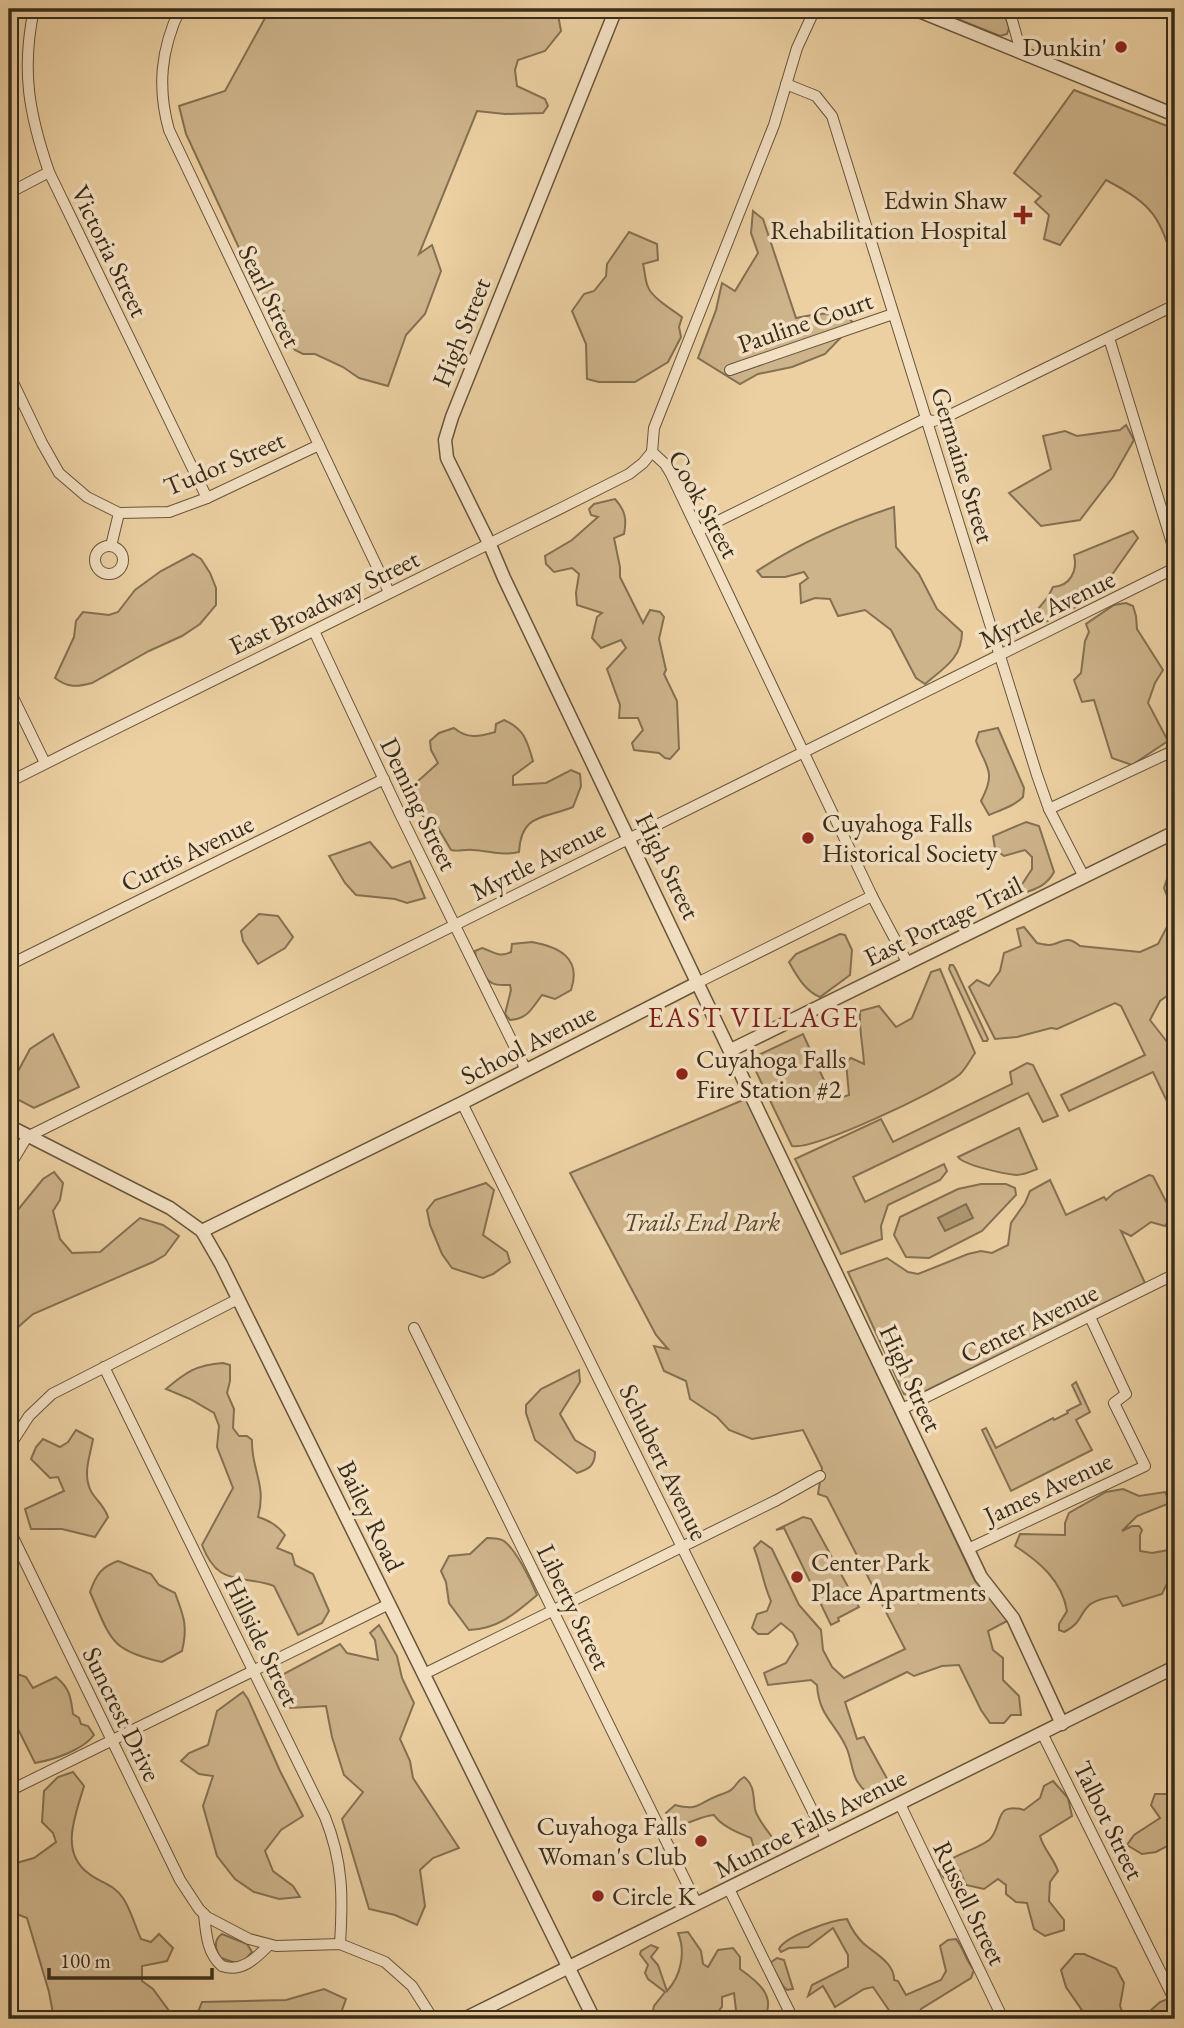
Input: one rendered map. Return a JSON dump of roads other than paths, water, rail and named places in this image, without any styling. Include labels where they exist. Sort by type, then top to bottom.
[{"type":"street","name":"Victoria Street","points":[[34,9],[28,47],[29,98],[37,136],[49,172],[206,498]]},
{"type":"street","name":"Searl Street","points":[[180,9],[165,48],[162,69],[162,101],[169,130],[389,593]]},
{"type":"street","name":"High Street","points":[[616,9],[447,430],[447,458],[985,1584],[1013,1618],[1062,1724]]},
{"type":"street","name":"Cook Street","points":[[814,9],[797,48],[774,125],[654,428],[652,452],[669,471],[872,896],[908,964]]},
{"type":"street","points":[[1009,9],[1021,52]]},
{"type":"street","points":[[921,10],[1175,115]]},
{"type":"street","name":"Germaine Street","points":[[786,84],[816,96],[832,116],[1049,808],[1084,877]]},
{"type":"street","points":[[9,193],[49,172]]},
{"type":"street","points":[[698,531],[925,419],[942,419],[1175,305]]},
{"type":"street","name":"Pauline Court","points":[[730,369],[893,314]]},
{"type":"street","points":[[1109,338],[1175,553]]},
{"type":"street","name":"Tudor Street","points":[[9,374],[59,473],[87,497],[119,513],[167,513],[206,498],[318,445]]},
{"type":"street","name":"East Broadway Street","points":[[9,782],[629,474],[652,452]]},
{"type":"street","points":[[111,546],[119,513]]},
{"type":"street","name":"Myrtle Avenue","points":[[27,1137],[1175,568]]},
{"type":"street","name":"Deming Street","points":[[314,631],[526,1070]]},
{"type":"street","points":[[9,689],[45,763]]},
{"type":"street","points":[[1049,808],[1175,750]]},
{"type":"street","name":"Curtis Avenue","points":[[9,965],[384,779]]},
{"type":"street","name":"East Portage Trail","points":[[731,1051],[1175,832]]},
{"type":"street","name":"School Avenue","points":[[202,1231],[872,896]]},
{"type":"street","name":"Schubert Avenue","points":[[462,1103],[827,1840]]},
{"type":"street","name":"Bailey Road","points":[[9,1126],[167,1206],[202,1231],[594,2019]]},
{"type":"street","points":[[9,1167],[27,1137]]},
{"type":"street","name":"Center Avenue","points":[[902,1409],[1175,1274]]},
{"type":"street","points":[[9,1447],[29,1416],[52,1394],[238,1299]]},
{"type":"street","name":"James Avenue","points":[[968,1549],[1145,1466],[1114,1403],[1126,1394],[1090,1317]]},
{"type":"street","name":"Liberty Street","points":[[414,1328],[697,1904]]},
{"type":"street","name":"Hillside Street","points":[[104,1367],[333,1836],[342,1888],[340,1944]]},
{"type":"street","points":[[424,1674],[777,1500],[820,1476]]},
{"type":"street","name":"Suncrest Drive","points":[[9,1529],[180,1881],[204,1914],[236,1934],[269,1945],[340,1944],[375,1957],[393,1967],[412,1986],[433,2019]]},
{"type":"street","points":[[9,1791],[389,1604]]},
{"type":"street","name":"Munroe Falls Avenue","points":[[464,2019],[1175,1667]]},
{"type":"street","name":"Talbot Street","points":[[1042,1733],[1175,2001]]},
{"type":"street","name":"Russell Street","points":[[900,1804],[1003,2019]]},
{"type":"street","points":[[729,1889],[793,2019]]},
{"type":"street","name":"Suncrest Drive","points":[[204,1914],[209,1948],[222,1966],[235,1968],[247,1964],[269,1945]]},
{"type":"place","name":"Dunkin'","points":[[1121,47]]},
{"type":"place","name":"Edwin Shaw Rehabilitation Hospital","points":[[1023,215]]},
{"type":"place","name":"Cuyahoga Falls Historical Society","points":[[808,838]]},
{"type":"place","name":"Cuyahoga Falls Fire Station #2","points":[[682,1074]]},
{"type":"place","name":"Center Park Place Apartments","points":[[797,1577]]},
{"type":"place","name":"Cuyahoga Falls Woman's Club","points":[[701,1841]]},
{"type":"place","name":"Circle K","points":[[598,1896]]},
{"type":"district","name":"EAST VILLAGE","points":[[754,1017]]},
{"type":"park label","name":"Trails End Park","points":[[702,1222]]}]
